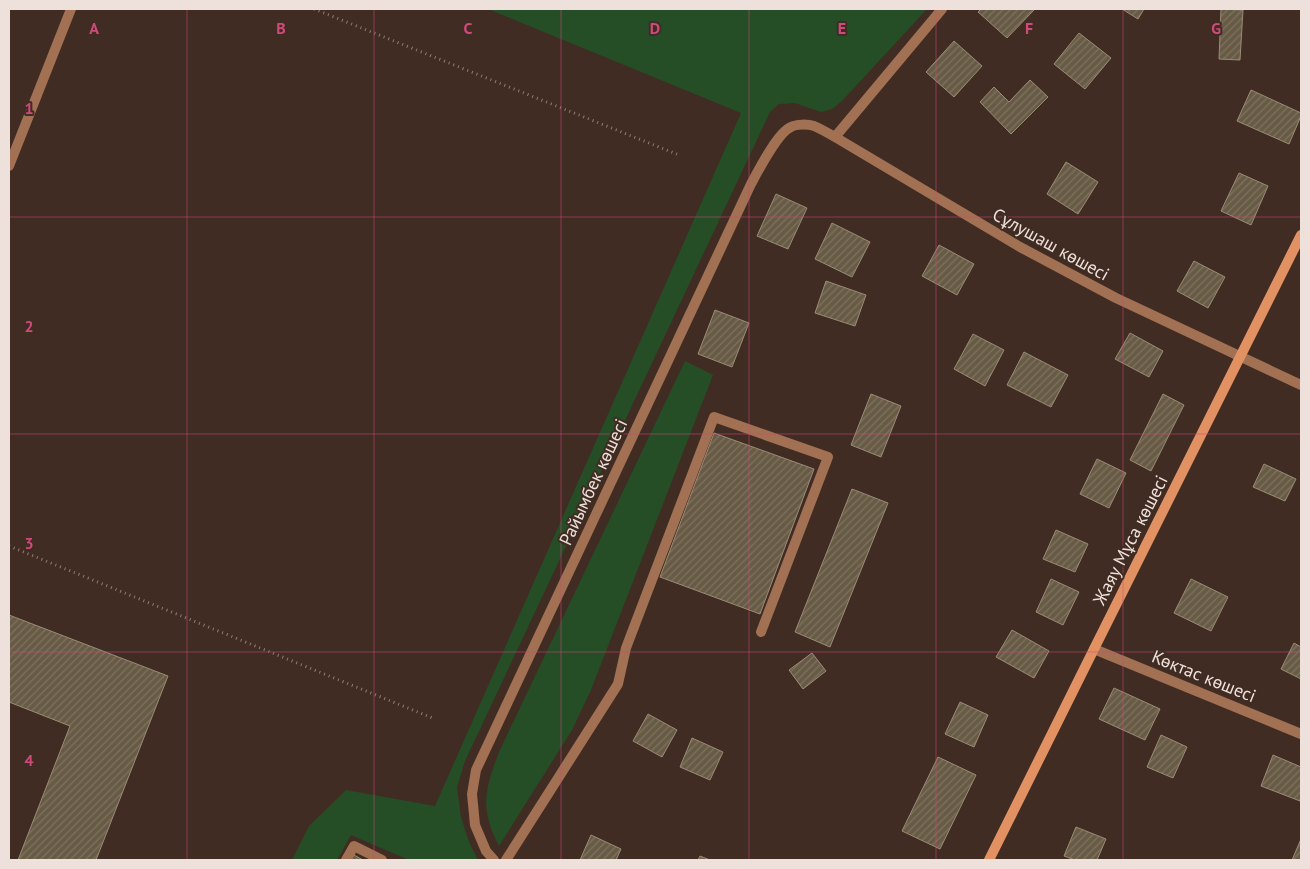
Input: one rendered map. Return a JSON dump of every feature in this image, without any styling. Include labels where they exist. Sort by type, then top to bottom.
[{"type":"street","points":[[9,166],[72,9]]},
{"type":"street","points":[[835,137],[942,9]]},
{"type":"street","name":"Сұлушаш көшесі","points":[[790,127],[801,125],[813,126],[835,137],[1020,247],[1116,298],[1301,385]]},
{"type":"street","name":"Райымбек көшесі","points":[[494,860],[486,851],[475,825],[472,794],[476,770],[751,184],[782,134],[790,127]]},
{"type":"street","name":"Жаяу Мұса көшесі","points":[[989,860],[1301,235]]},
{"type":"street","points":[[506,860],[618,684],[626,648],[714,417],[828,457],[761,632]]},
{"type":"street","name":"Көктас көшесі","points":[[1094,648],[1301,734]]},
{"type":"street","points":[[346,860],[354,846],[382,860]]},
{"type":"path","points":[[314,9],[679,155]]},
{"type":"path","points":[[9,546],[435,719]]},
{"type":"green space","points":[[488,9],[927,9],[842,101],[832,109],[821,112],[795,103],[779,104],[770,112],[465,761],[457,787],[461,817],[469,842],[478,860],[409,860],[351,835],[337,860],[292,860],[309,826],[346,790],[435,806],[741,113]]},
{"type":"green space","points":[[685,361],[713,375],[591,690],[572,730],[499,846],[489,821],[486,800],[487,789],[499,752]]},
{"type":"building","points":[[981,9],[1034,10],[1007,38],[978,12]]},
{"type":"building","points":[[1122,9],[1144,9],[1138,19]]},
{"type":"building","points":[[1221,9],[1243,10],[1240,60],[1219,59]]},
{"type":"building","points":[[1079,33],[1111,58],[1085,89],[1054,64]]},
{"type":"building","points":[[954,41],[982,66],[954,97],[926,72]]},
{"type":"building","points":[[1030,80],[1048,97],[1011,134],[980,102],[994,87],[1009,102]]},
{"type":"building","points":[[1251,90],[1301,113],[1289,144],[1237,121]]},
{"type":"building","points":[[1066,162],[1098,182],[1078,214],[1047,194]]},
{"type":"building","points":[[1239,173],[1268,186],[1251,225],[1221,211]]},
{"type":"building","points":[[776,194],[807,208],[788,249],[757,236]]},
{"type":"building","points":[[832,223],[870,242],[852,277],[815,259]]},
{"type":"building","points":[[939,245],[974,264],[957,295],[922,276]]},
{"type":"building","points":[[1194,261],[1225,277],[1208,308],[1177,291]]},
{"type":"building","points":[[826,281],[866,295],[855,326],[815,313]]},
{"type":"building","points":[[715,310],[749,323],[732,367],[698,354]]},
{"type":"building","points":[[1130,333],[1163,351],[1149,377],[1115,359]]},
{"type":"building","points":[[973,334],[1004,350],[985,386],[954,369]]},
{"type":"building","points":[[1024,352],[1068,375],[1051,407],[1007,385]]},
{"type":"building","points":[[871,394],[901,406],[881,457],[851,445]]},
{"type":"building","points":[[1163,394],[1184,405],[1151,471],[1130,460]]},
{"type":"building","points":[[714,433],[814,469],[760,614],[660,577]]},
{"type":"building","points":[[1097,459],[1126,473],[1109,508],[1080,494]]},
{"type":"building","points":[[1264,464],[1296,479],[1285,501],[1253,487]]},
{"type":"building","points":[[852,489],[888,503],[830,647],[795,632]]},
{"type":"building","points":[[1056,530],[1088,544],[1075,572],[1043,559]]},
{"type":"building","points":[[1051,579],[1079,592],[1063,625],[1036,612]]},
{"type":"building","points":[[1191,579],[1228,597],[1211,631],[1174,613]]},
{"type":"building","points":[[9,615],[168,676],[96,860],[18,860],[70,726],[9,702]]},
{"type":"building","points":[[1012,630],[1049,651],[1034,678],[996,657]]},
{"type":"building","points":[[1294,643],[1301,647],[1301,679],[1281,669]]},
{"type":"building","points":[[812,653],[826,671],[803,689],[789,670]]},
{"type":"building","points":[[1114,688],[1160,709],[1145,740],[1099,719]]},
{"type":"building","points":[[960,702],[988,715],[974,747],[945,734]]},
{"type":"building","points":[[648,714],[677,730],[662,757],[633,741]]},
{"type":"building","points":[[1161,735],[1187,747],[1173,778],[1147,767]]},
{"type":"building","points":[[692,738],[723,752],[710,780],[680,767]]},
{"type":"building","points":[[1273,755],[1301,767],[1300,801],[1261,786]]},
{"type":"building","points":[[938,757],[976,775],[940,849],[902,831]]},
{"type":"building","points":[[1076,827],[1106,839],[1097,860],[1075,860],[1064,856]]},
{"type":"building","points":[[591,835],[621,849],[616,860],[580,860]]},
{"type":"building","points":[[1301,839],[1301,860],[1292,860]]},
{"type":"building","points":[[354,855],[363,860],[351,860]]},
{"type":"building","points":[[700,856],[710,860],[698,860]]}]
